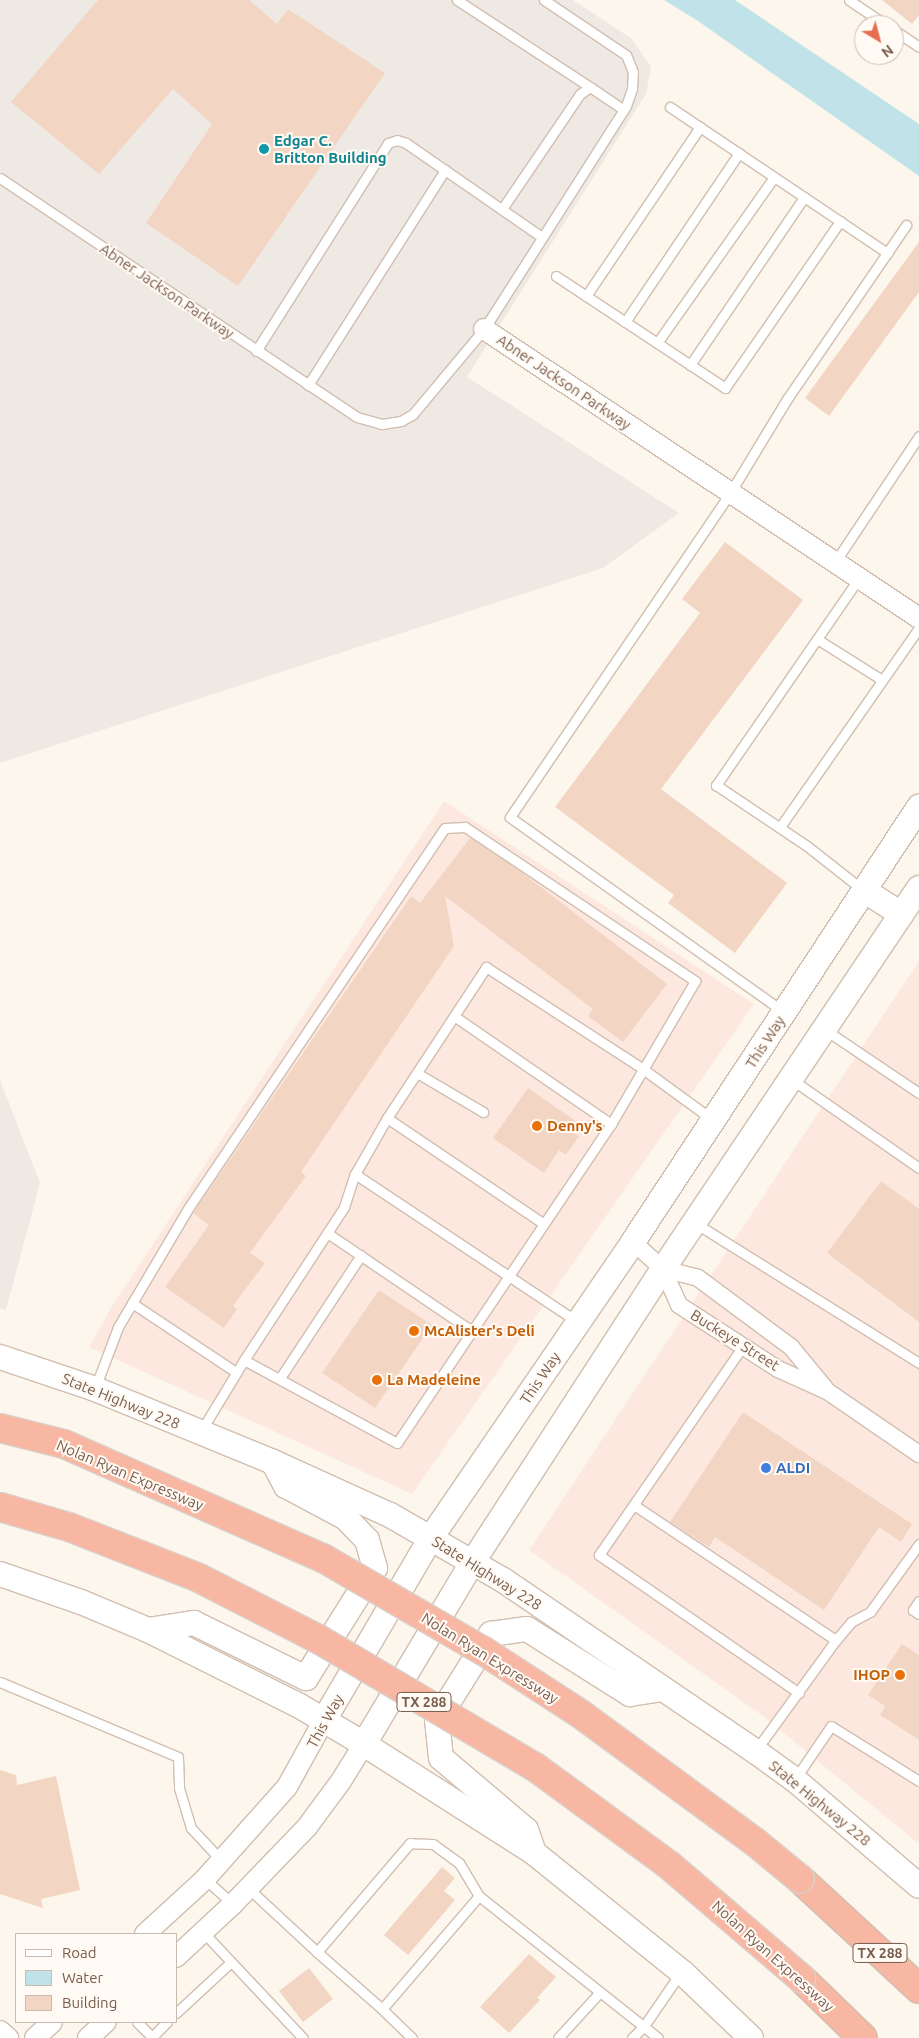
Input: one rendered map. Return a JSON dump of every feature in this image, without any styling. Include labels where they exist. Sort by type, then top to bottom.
[{"type":"highway","name":"Nolan Ryan Expressway","points":[[0,1428],[64,1444],[323,1558],[474,1645],[582,1715],[756,1842],[842,1916],[919,1989]]},
{"type":"highway","name":"Nolan Ryan Expressway","points":[[0,1507],[69,1527],[199,1578],[320,1640],[535,1767],[670,1865],[801,1978],[863,2038]]},
{"type":"main road","name":"This Way","points":[[324,1720],[430,1539],[633,1242],[919,807]]},
{"type":"main road","points":[[364,1744],[472,1563],[694,1222],[919,888]]},
{"type":"main road","points":[[865,891],[901,914]]},
{"type":"main road","name":"State Highway 228","points":[[0,1357],[95,1389],[273,1462],[390,1515],[503,1580],[795,1780],[919,1886]]},
{"type":"main road","points":[[148,1630],[194,1624],[306,1678],[375,1568],[367,1540],[346,1518],[286,1486],[273,1462]]},
{"type":"main road","points":[[0,1574],[81,1602],[148,1630],[246,1678],[364,1744],[533,1852],[681,1971],[751,2038]]},
{"type":"main road","points":[[533,1852],[526,1830],[441,1758],[437,1720],[492,1634],[527,1629],[630,1694],[663,1689]]},
{"type":"street","name":"Abner Jackson Parkway","points":[[484,329],[919,618]]},
{"type":"street","name":"Buckeye Street","points":[[633,1242],[663,1269],[679,1305],[778,1369],[827,1391],[919,1454]]},
{"type":"street","name":"Buckeye Street","points":[[663,1269],[698,1278],[792,1347],[827,1391]]},
{"type":"street","name":"This Way","points":[[146,1933],[205,1879],[287,1787],[324,1720]]},
{"type":"street","points":[[178,1955],[248,1888],[307,1826],[342,1781],[364,1744]]},
{"type":"street","points":[[35,2038],[51,2023]]},
{"type":"street","points":[[88,2038],[105,2023]]},
{"type":"street","points":[[0,2031],[8,2038]]},
{"type":"lane","points":[[457,0],[624,110]]},
{"type":"lane","points":[[484,329],[624,110],[632,89],[633,72],[626,55],[544,0]]},
{"type":"lane","points":[[849,0],[871,15]]},
{"type":"lane","points":[[904,37],[919,47]]},
{"type":"lane","points":[[502,210],[580,94],[590,87]]},
{"type":"lane","points":[[670,107],[887,253]]},
{"type":"lane","points":[[586,296],[700,127]]},
{"type":"lane","points":[[256,351],[388,143],[397,140],[406,143],[542,237]]},
{"type":"lane","points":[[625,322],[739,154]]},
{"type":"lane","points":[[308,385],[445,170]]},
{"type":"lane","points":[[657,343],[774,177]]},
{"type":"lane","name":"Abner Jackson Parkway","points":[[0,178],[357,417],[382,424],[401,421],[413,414],[484,329]]},
{"type":"lane","points":[[690,365],[804,197]]},
{"type":"lane","points":[[556,276],[725,388],[840,221]]},
{"type":"lane","points":[[785,1012],[510,817],[730,493],[788,399],[906,224]]},
{"type":"lane","points":[[835,562],[919,436]]},
{"type":"lane","points":[[858,578],[716,786],[807,846],[865,891]]},
{"type":"lane","points":[[780,827],[919,628]]},
{"type":"lane","points":[[817,639],[882,680]]},
{"type":"lane","points":[[95,1389],[118,1327],[189,1207],[445,828],[465,827],[695,981],[611,1124],[397,1442],[244,1360]]},
{"type":"lane","points":[[199,1433],[236,1372],[344,1207],[355,1174],[387,1118],[486,967],[643,1069],[713,1120]]},
{"type":"lane","points":[[454,1016],[611,1124]]},
{"type":"lane","points":[[824,1029],[919,1093]]},
{"type":"lane","points":[[417,1073],[483,1112]]},
{"type":"lane","points":[[791,1079],[919,1168]]},
{"type":"lane","points":[[387,1118],[544,1224]]},
{"type":"lane","points":[[355,1174],[578,1322]]},
{"type":"lane","points":[[694,1222],[919,1363]]},
{"type":"lane","points":[[327,1233],[472,1331]]},
{"type":"lane","points":[[280,1378],[361,1255]]},
{"type":"lane","points":[[132,1303],[236,1372]]},
{"type":"lane","points":[[743,1346],[599,1555],[799,1693]]},
{"type":"lane","points":[[634,1505],[836,1640]]},
{"type":"lane","points":[[755,1751],[836,1640],[851,1622],[870,1612],[919,1544]]},
{"type":"lane","points":[[919,1601],[913,1610],[919,1614]]},
{"type":"lane","points":[[0,1682],[178,1757],[180,1788],[191,1828],[222,1861]]},
{"type":"lane","points":[[795,1780],[831,1726],[919,1781]]},
{"type":"lane","points":[[317,1952],[410,1843],[433,1844],[459,1863],[479,1896],[658,2038]]},
{"type":"lane","points":[[205,1879],[232,1904]]},
{"type":"lane","points":[[248,1888],[412,2038]]},
{"type":"lane","points":[[382,2009],[479,1896]]},
{"type":"lane","points":[[203,1932],[303,2038]]},
{"type":"lane","points":[[178,2011],[231,1962]]},
{"type":"lane","points":[[632,2038],[644,2026],[681,1971]]},
{"type":"lane","points":[[558,2038],[600,1992]]},
{"type":"lane","points":[[138,2023],[152,2037],[166,2023]]},
{"type":"shaded area","points":[[0,0],[573,0],[632,39],[651,67],[646,94],[467,377],[679,513],[603,568],[0,763]]},
{"type":"shaded area","points":[[444,801],[754,1004],[412,1494],[89,1347],[111,1308]]},
{"type":"shaded area","points":[[919,961],[919,1844],[763,1716],[529,1550]]},
{"type":"shaded area","points":[[0,1080],[40,1183],[6,1310],[0,1309]]},
{"type":"water","points":[[664,0],[735,0],[919,124],[919,176],[698,21]]},
{"type":"building","name":"Edgar C. Britton Building","points":[[98,0],[249,0],[277,24],[288,9],[385,73],[238,286],[146,223],[212,124],[173,89],[99,174],[11,102]]},
{"type":"building","points":[[882,0],[919,0],[919,15],[912,24],[904,18],[904,15],[901,15]]},
{"type":"building","points":[[919,242],[919,292],[829,416],[805,398]]},
{"type":"building","points":[[725,542],[803,600],[661,789],[787,883],[735,953],[668,903],[674,895],[555,807],[700,613],[682,599]]},
{"type":"building","points":[[470,838],[516,868],[667,984],[623,1042],[588,1016],[593,1009],[445,896],[454,946],[301,1172],[306,1176],[250,1253],[265,1263],[233,1306],[237,1309],[224,1328],[165,1287],[209,1225],[193,1213],[411,896],[420,903]]},
{"type":"building","name":"Denny's","points":[[528,1088],[577,1122],[571,1131],[579,1136],[566,1155],[559,1150],[544,1173],[493,1138]]},
{"type":"building","points":[[881,1181],[919,1209],[919,1322],[827,1253]]},
{"type":"building","points":[[379,1290],[432,1325],[375,1408],[322,1373]]},
{"type":"building","name":"ALDI","points":[[743,1412],[912,1524],[901,1542],[879,1527],[824,1610],[715,1537],[709,1547],[670,1522]]},
{"type":"building","name":"IHOP","points":[[902,1644],[919,1655],[919,1740],[880,1715],[885,1706],[868,1695]]},
{"type":"building","points":[[0,1770],[16,1775],[17,1785],[56,1776],[80,1890],[41,1899],[43,1908],[0,1894]]},
{"type":"building","points":[[442,1867],[455,1878],[444,1891],[455,1900],[408,1955],[384,1935]]},
{"type":"building","points":[[529,1954],[556,1977],[537,1998],[540,2000],[509,2033],[480,2007]]},
{"type":"building","points":[[309,1968],[333,1999],[303,2022],[279,1991]]},
{"type":"place","name":"Edgar C. Britton Building","points":[[264,149]]},
{"type":"place","name":"Denny's","points":[[537,1126]]},
{"type":"place","name":"McAlister's Deli","points":[[414,1331]]},
{"type":"place","name":"La Madeleine","points":[[377,1380]]},
{"type":"place","name":"ALDI","points":[[766,1468]]},
{"type":"place","name":"IHOP","points":[[900,1675]]}]
